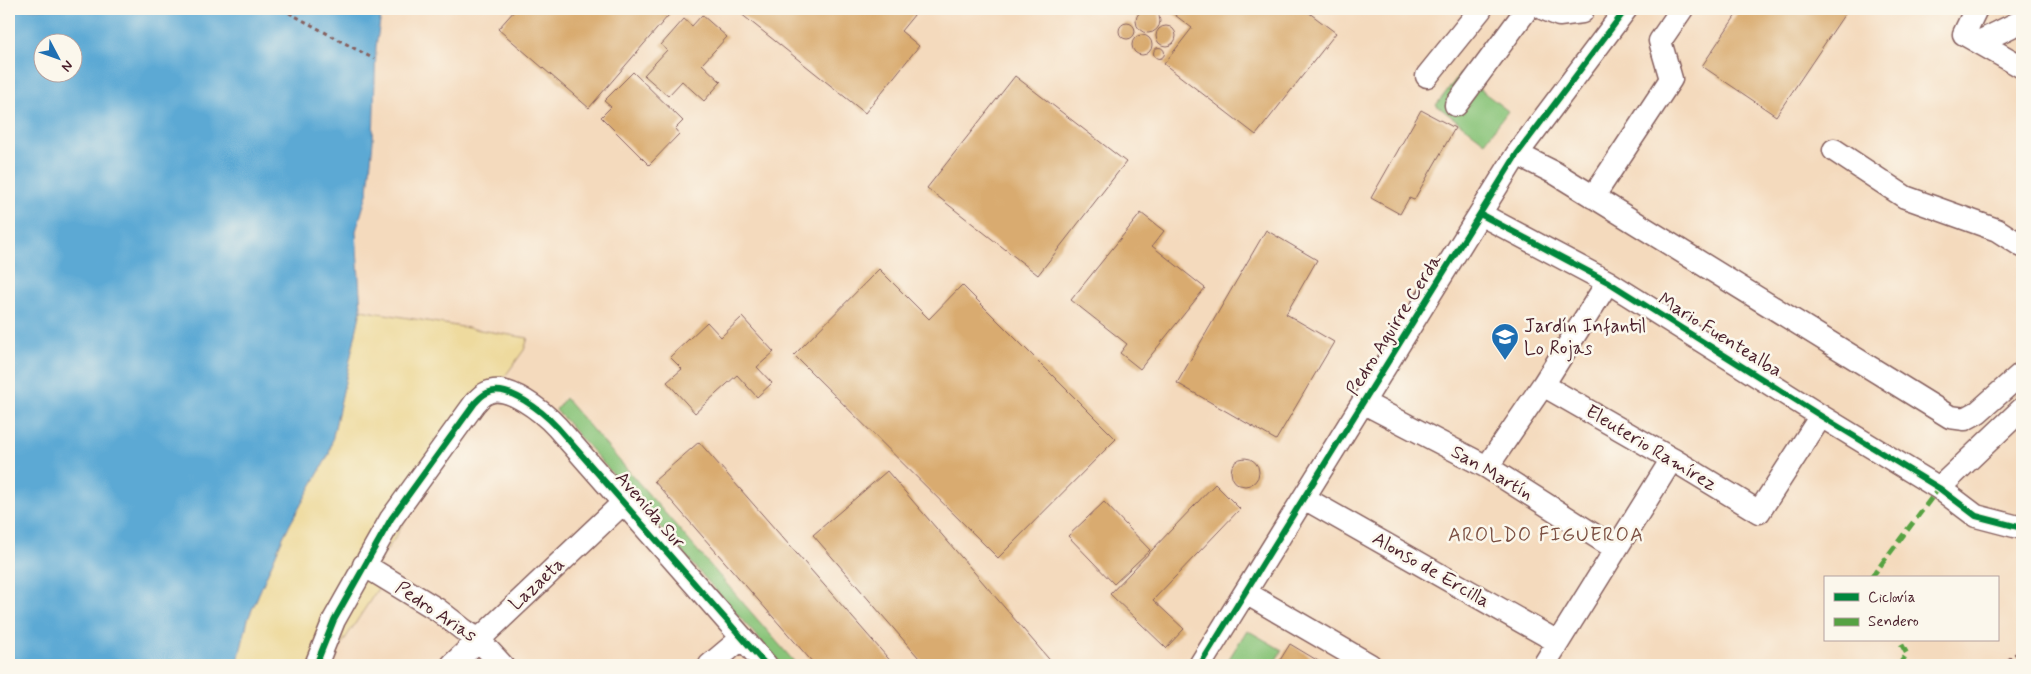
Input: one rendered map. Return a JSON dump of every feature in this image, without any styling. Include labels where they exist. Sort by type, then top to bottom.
[{"type":"street","points":[[1427,76],[1481,9]]},
{"type":"street","points":[[1456,105],[1526,9]]},
{"type":"street","points":[[1544,9],[1559,15],[1581,10],[1611,31]]},
{"type":"street","name":"Pedro Aguirre Cerda","points":[[1200,665],[1518,154],[1626,9]]},
{"type":"street","points":[[1593,197],[1671,79],[1660,41],[1682,9]]},
{"type":"street","points":[[1976,9],[1964,34],[2022,67]]},
{"type":"street","points":[[1979,42],[2022,20]]},
{"type":"street","points":[[1834,150],[1905,197],[1997,230],[2022,246]]},
{"type":"street","points":[[1518,154],[1555,173],[1950,418],[1965,419],[1978,412],[2022,373]]},
{"type":"street","name":"Mario Fuentealba","points":[[1480,214],[1608,282],[1821,416],[1940,488],[1976,516],[2022,528]]},
{"type":"street","points":[[1487,467],[1543,385],[1608,282]]},
{"type":"street","name":"Eleuterio Ramírez","points":[[1543,385],[1672,459],[1759,512],[1821,416]]},
{"type":"street","name":"Avenida Sur","points":[[364,565],[391,519],[475,403],[487,392],[499,390],[526,402],[549,418],[766,665]]},
{"type":"street","name":"San Martín","points":[[1364,403],[1487,467],[1616,549]]},
{"type":"street","points":[[1940,488],[2022,409]]},
{"type":"street","points":[[1544,665],[1672,459]]},
{"type":"street","name":"Alonso de Ercilla","points":[[1304,498],[1558,642]]},
{"type":"street","name":"Lazaeta","points":[[452,665],[623,503]]},
{"type":"street","points":[[316,665],[334,620],[364,565]]},
{"type":"street","name":"Pedro Arias","points":[[364,565],[438,610],[478,639],[502,665]]},
{"type":"street","points":[[1246,593],[1370,665]]},
{"type":"street","points":[[710,665],[742,638]]},
{"type":"path","points":[[282,9],[374,59]]},
{"type":"path","points":[[2002,665],[2022,649]]},
{"type":"green space","points":[[1460,74],[1508,111],[1485,142],[1436,105]]},
{"type":"green space","points":[[565,398],[797,665],[782,665],[556,410]]},
{"type":"green space","points":[[1247,630],[1282,650],[1273,665],[1225,665]]},
{"type":"sand","points":[[361,310],[528,338],[524,350],[417,498],[395,538],[378,562],[379,587],[328,665],[237,665],[248,619],[284,535],[329,454]]},
{"type":"water","points":[[9,9],[382,9],[376,47],[373,141],[368,191],[356,231],[361,310],[329,454],[284,535],[248,619],[237,665],[9,665]]},
{"type":"building","points":[[516,9],[674,9],[589,108],[498,29]]},
{"type":"building","points":[[735,9],[919,9],[901,31],[919,46],[865,113]]},
{"type":"building","points":[[1148,9],[1153,10],[1159,16],[1159,26],[1153,32],[1148,33],[1143,32],[1137,26],[1136,21],[1137,16],[1143,10]]},
{"type":"building","points":[[1167,9],[1304,9],[1336,33],[1256,135],[1164,64],[1192,28]]},
{"type":"building","points":[[1740,9],[1848,9],[1776,116],[1702,66]]},
{"type":"building","points":[[702,15],[727,37],[702,64],[721,82],[704,101],[682,81],[668,96],[644,75],[667,50],[661,45],[684,19],[692,26]]},
{"type":"building","points":[[1124,23],[1130,23],[1135,28],[1133,37],[1124,39],[1119,34],[1119,28]]},
{"type":"building","points":[[1162,26],[1170,26],[1176,32],[1176,40],[1170,46],[1162,46],[1156,40],[1156,32]]},
{"type":"building","points":[[1142,35],[1149,38],[1152,45],[1149,52],[1142,55],[1135,52],[1132,45],[1135,38]]},
{"type":"building","points":[[1159,47],[1165,53],[1159,59],[1153,53]]},
{"type":"building","points":[[633,72],[683,121],[675,129],[679,134],[649,165],[601,117],[611,107],[604,101]]},
{"type":"building","points":[[1015,76],[1126,162],[1038,275],[927,188]]},
{"type":"building","points":[[1421,110],[1455,128],[1414,200],[1409,198],[1400,214],[1371,198]]},
{"type":"building","points":[[1141,213],[1164,231],[1152,246],[1205,288],[1140,369],[1120,353],[1127,344],[1071,300]]},
{"type":"building","points":[[1266,230],[1317,260],[1286,314],[1334,342],[1276,440],[1177,383]]},
{"type":"building","points":[[879,269],[929,319],[962,285],[1116,439],[998,558],[794,355]]},
{"type":"building","points":[[742,317],[774,352],[757,367],[772,383],[757,397],[737,375],[695,413],[667,382],[682,369],[670,357],[707,322],[721,337]]},
{"type":"building","points":[[699,442],[894,665],[815,665],[654,481]]},
{"type":"building","points":[[1245,458],[1255,462],[1259,472],[1255,482],[1245,486],[1235,482],[1231,472],[1235,462]]},
{"type":"building","points":[[887,471],[1054,665],[925,665],[813,535]]},
{"type":"building","points":[[1215,484],[1240,509],[1153,600],[1184,629],[1166,648],[1110,594]]},
{"type":"building","points":[[1104,502],[1150,550],[1114,584],[1068,536]]},
{"type":"building","points":[[1290,644],[1325,665],[1277,665]]},
{"type":"marked path","points":[[1873,576],[1939,488]]},
{"type":"marked path","points":[[1899,665],[1907,654],[1900,642]]},
{"type":"cycle path","points":[[1200,665],[1517,154],[1626,9]]},
{"type":"cycle path","points":[[1480,214],[1608,282],[1939,488],[1976,516],[2022,528]]},
{"type":"cycle path","points":[[316,665],[334,620],[391,519],[475,403],[485,394],[495,391],[515,395],[534,407],[557,427],[766,665]]},
{"type":"place","name":"Jardín Infantil Lo Rojas","points":[[1505,361]]},
{"type":"district","name":"AROLDO FIGUEROA","points":[[1546,535]]}]
